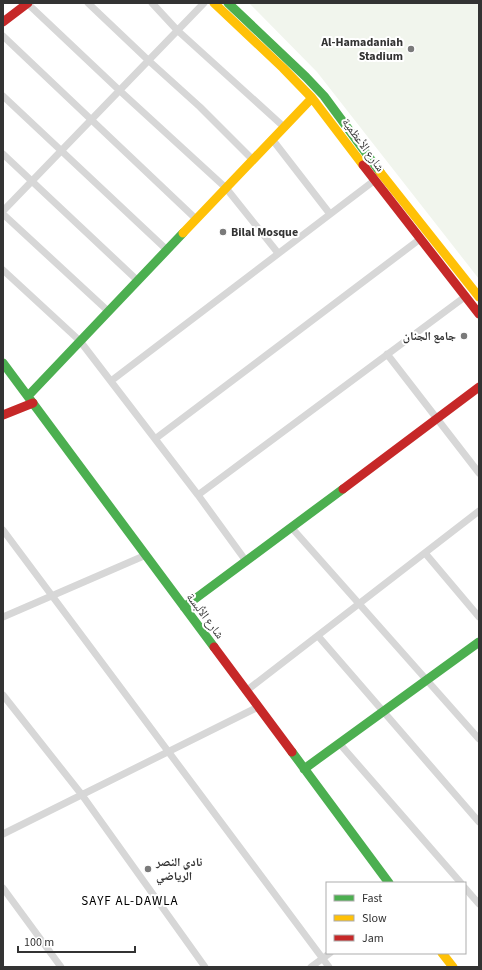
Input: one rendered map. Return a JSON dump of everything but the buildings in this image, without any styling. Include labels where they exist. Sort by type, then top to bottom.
[{"type":"street","points":[[3,22],[28,3],[119,90],[226,188],[278,253]]},
{"type":"street","points":[[88,3],[200,107],[252,159]]},
{"type":"street","points":[[152,3],[177,30],[284,127]]},
{"type":"street","points":[[3,211],[204,3]]},
{"type":"street","name":"شارع الأعظمية","points":[[214,3],[283,68],[312,98],[479,314]]},
{"type":"street","points":[[228,3],[324,96],[378,169],[479,297]]},
{"type":"street","points":[[3,36],[196,219]]},
{"type":"street","points":[[3,96],[167,250]]},
{"type":"street","points":[[3,414],[30,400],[80,341],[108,311],[312,98]]},
{"type":"street","points":[[272,139],[330,214]]},
{"type":"street","points":[[3,154],[31,182],[137,280]]},
{"type":"street","points":[[111,381],[375,180]]},
{"type":"street","points":[[3,214],[108,311]]},
{"type":"street","points":[[155,439],[420,238]]},
{"type":"street","points":[[3,270],[80,341],[198,495],[246,561]]},
{"type":"street","points":[[198,495],[466,296]]},
{"type":"street","points":[[387,354],[479,473]]},
{"type":"street","name":"شارع الألبسة","points":[[3,363],[388,882]]},
{"type":"street","points":[[184,607],[479,387]]},
{"type":"street","points":[[246,691],[479,511]]},
{"type":"street","points":[[291,527],[479,739]]},
{"type":"street","points":[[3,530],[329,967]]},
{"type":"street","points":[[425,553],[479,617]]},
{"type":"street","points":[[3,617],[146,555]]},
{"type":"street","points":[[318,636],[479,822]]},
{"type":"street","points":[[304,769],[479,642]]},
{"type":"street","points":[[3,695],[82,795],[205,967]]},
{"type":"street","points":[[3,834],[258,707]]},
{"type":"street","points":[[339,743],[460,882]]},
{"type":"street","points":[[3,888],[62,967]]},
{"type":"street","points":[[466,889],[479,904]]},
{"type":"street","points":[[311,967],[329,954]]},
{"type":"street","points":[[443,954],[453,967]]},
{"type":"shaded area","points":[[249,3],[479,3],[479,279],[317,72]]},
{"type":"traffic: fast","points":[[228,3],[324,96],[380,172]]},
{"type":"traffic: fast","points":[[28,396],[183,233]]},
{"type":"traffic: fast","points":[[3,363],[214,647]]},
{"type":"traffic: fast","points":[[184,607],[343,489]]},
{"type":"traffic: fast","points":[[304,769],[479,642]]},
{"type":"traffic: fast","points":[[292,752],[388,882]]},
{"type":"traffic: slow","points":[[214,3],[283,68],[312,98],[363,165]]},
{"type":"traffic: slow","points":[[183,233],[312,98]]},
{"type":"traffic: slow","points":[[380,172],[479,297]]},
{"type":"traffic: slow","points":[[443,954],[453,967]]},
{"type":"traffic: jam","points":[[3,22],[28,3]]},
{"type":"traffic: jam","points":[[363,165],[479,314]]},
{"type":"traffic: jam","points":[[343,489],[479,387]]},
{"type":"traffic: jam","points":[[3,415],[33,403]]},
{"type":"traffic: jam","points":[[214,647],[292,752]]},
{"type":"place","name":"Al-Hamadaniah Stadium","points":[[411,49]]},
{"type":"place","name":"Bilal Mosque","points":[[223,232]]},
{"type":"place","name":"جامع الجنان","points":[[464,336]]},
{"type":"place","name":"نادي النصر الرياضي","points":[[148,869]]},
{"type":"district","name":"SAYF AL-DAWLA","points":[[130,901]]}]
